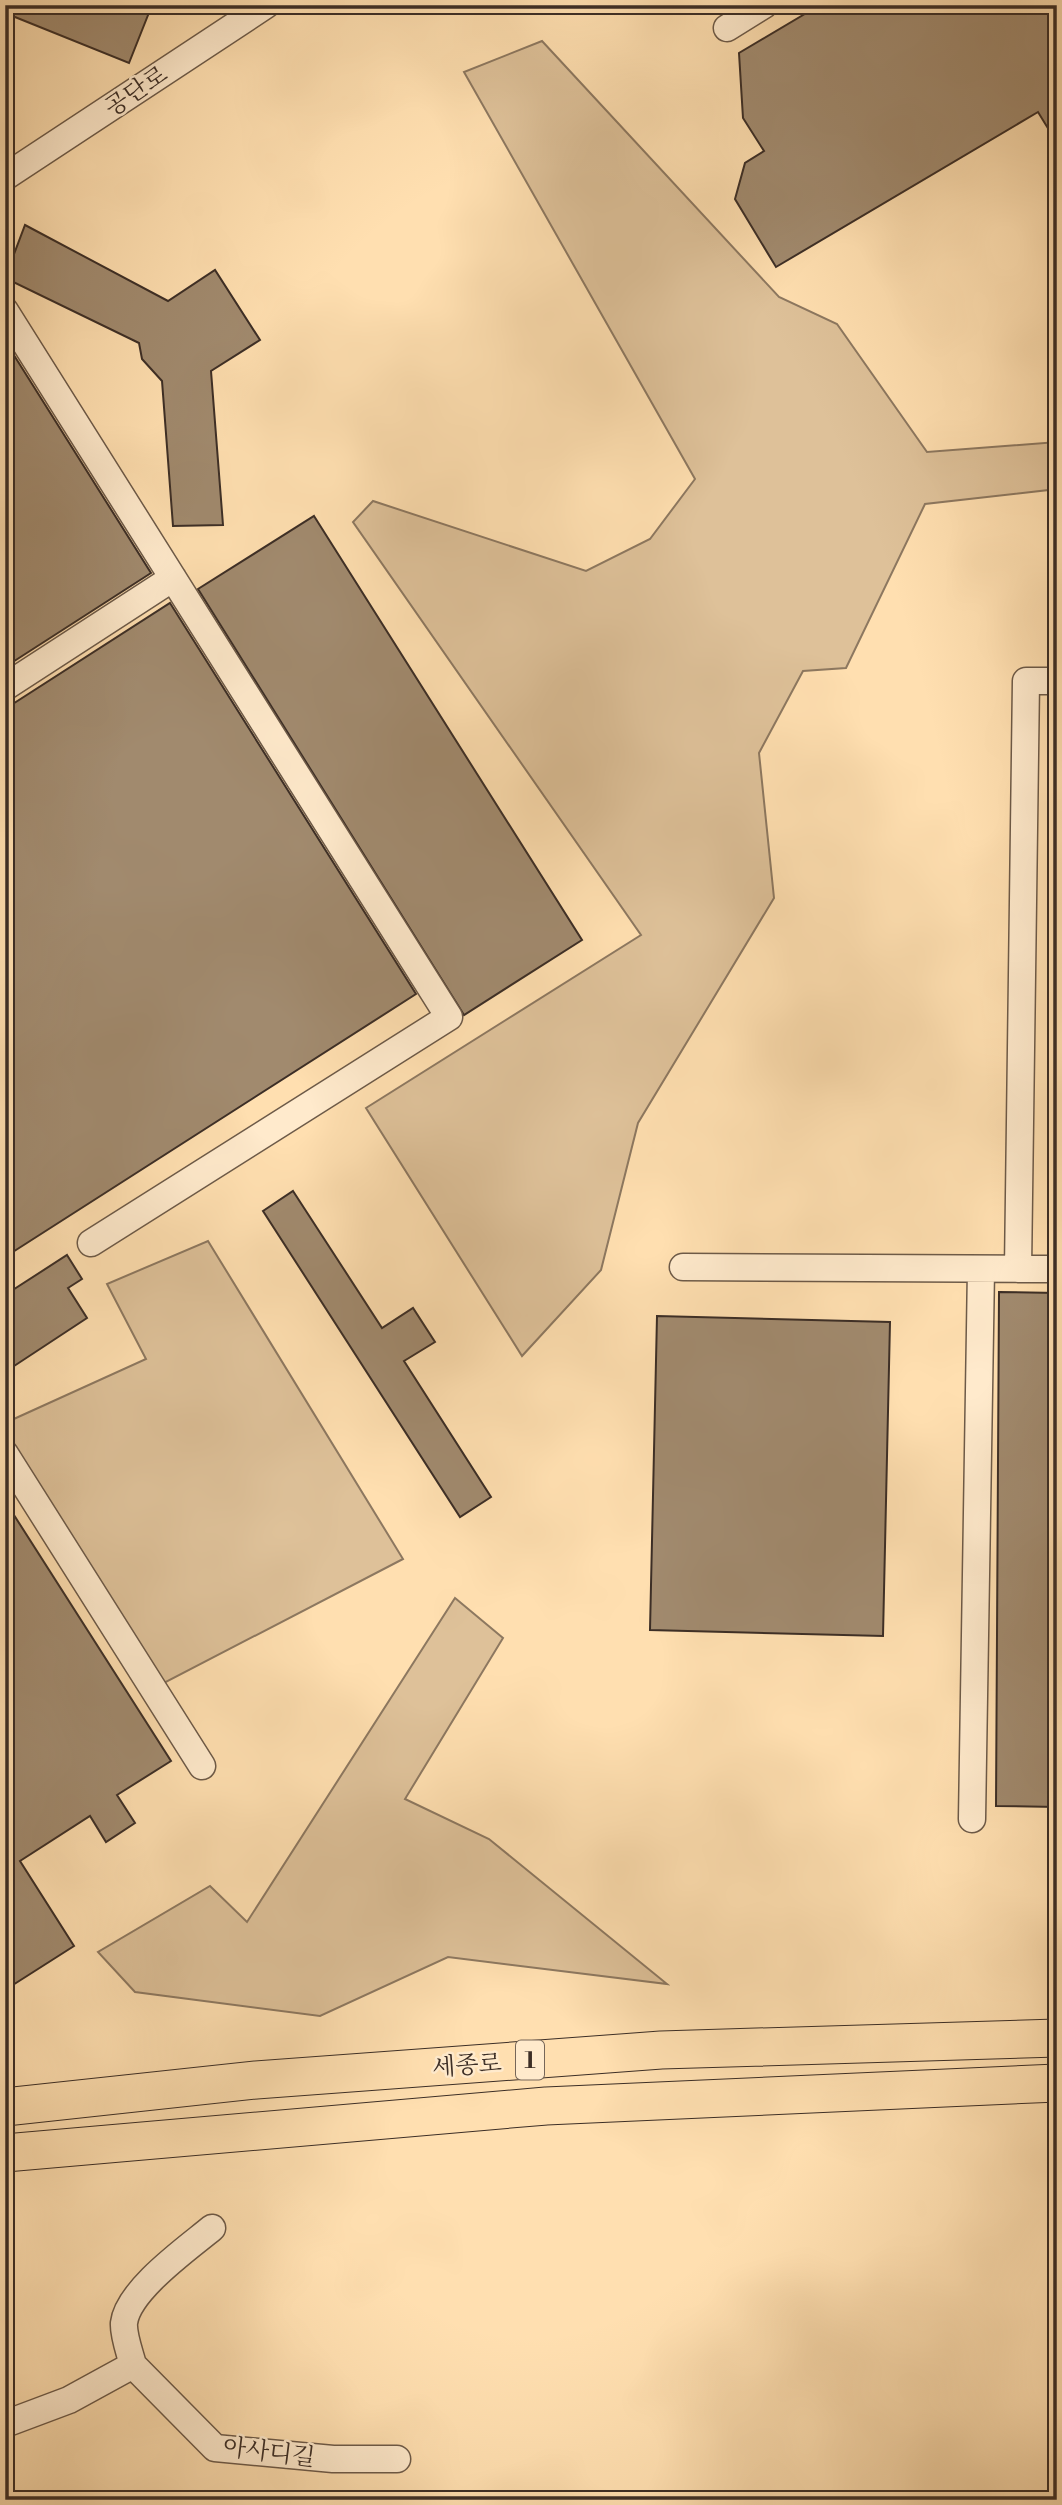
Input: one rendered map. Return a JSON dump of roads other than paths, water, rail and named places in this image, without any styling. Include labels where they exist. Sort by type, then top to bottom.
[{"type":"highway","name":"세종로","points":[[5,2107],[256,2080],[661,2050],[1057,2038]]},
{"type":"highway","name":"세종로","points":[[5,2153],[545,2106],[1057,2083]]},
{"type":"street","name":"공단로","points":[[5,177],[266,5]]},
{"type":"street","points":[[727,28],[764,5]]},
{"type":"street","points":[[5,311],[449,1017],[91,1243]]},
{"type":"street","points":[[5,687],[173,578]]},
{"type":"street","points":[[1018,1269],[1026,681],[1057,681]]},
{"type":"street","points":[[683,1267],[1057,1269]]},
{"type":"street","points":[[972,1819],[981,1269]]},
{"type":"street","points":[[7,1460],[202,1766]]},
{"type":"street","points":[[5,2424],[69,2400],[133,2365],[124,2322],[134,2301],[153,2276],[212,2228]]},
{"type":"street","name":"아사디길","points":[[133,2365],[215,2448],[287,2456],[397,2459]]}]
